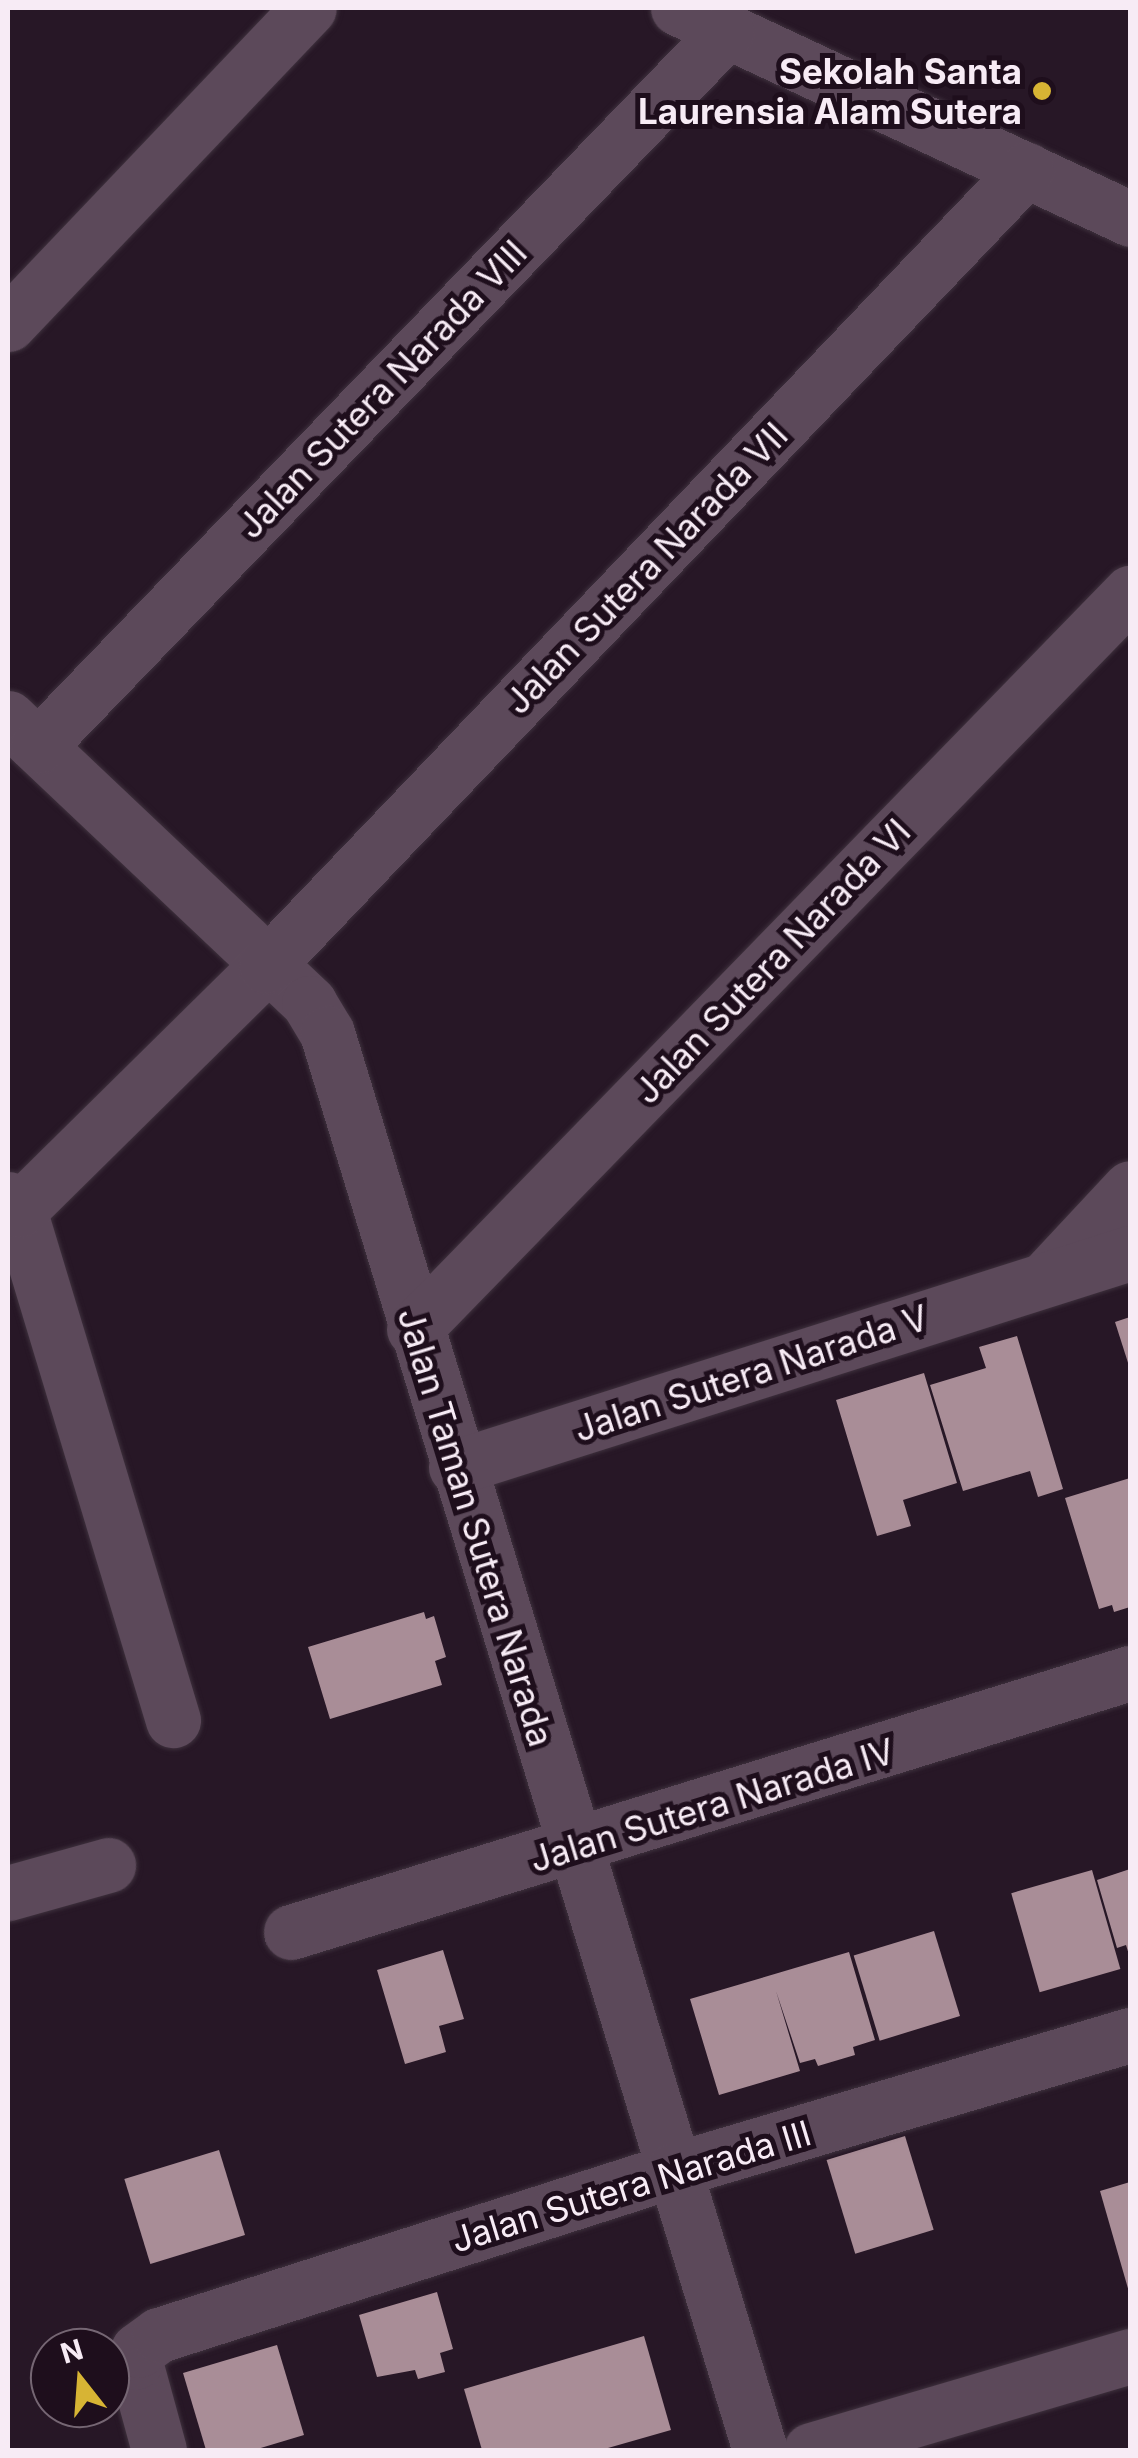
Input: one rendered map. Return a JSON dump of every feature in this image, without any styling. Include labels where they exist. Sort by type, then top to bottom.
[{"type":"street","points":[[8,324],[309,8]]},
{"type":"street","points":[[678,8],[1130,219]]},
{"type":"street","name":"Jalan Sutera Narada VIII","points":[[23,732],[726,32]]},
{"type":"street","name":"Jalan Sutera Narada VII","points":[[14,1205],[266,966],[1026,170]]},
{"type":"street","name":"Jalan Sutera Narada VI","points":[[414,1328],[1130,593]]},
{"type":"street","name":"Jalan Taman Sutera Narada","points":[[23,732],[309,1003],[327,1033],[456,1467],[760,2450]]},
{"type":"street","name":"Jalan Sutera Narada V","points":[[1046,1278],[1130,1188]]},
{"type":"street","points":[[14,1205],[173,1720]]},
{"type":"street","name":"Jalan Sutera Narada V","points":[[456,1467],[1130,1253]]},
{"type":"street","name":"Jalan Sutera Narada IV","points":[[291,1932],[575,1849],[1130,1673]]},
{"type":"street","points":[[8,1893],[108,1866]]},
{"type":"street","name":"Jalan Sutera Narada III","points":[[159,2450],[138,2377],[138,2350],[158,2335],[674,2170],[1130,2035]]},
{"type":"street","points":[[811,2450],[1130,2356]]},
{"type":"building","points":[[1130,1317],[1130,1369],[1115,1322]]},
{"type":"building","points":[[1017,1336],[1063,1489],[1038,1497],[1030,1471],[963,1491],[930,1385],[986,1368],[979,1347]]},
{"type":"building","points":[[924,1373],[957,1483],[903,1500],[911,1526],[877,1536],[836,1400]]},
{"type":"building","points":[[1130,1478],[1130,1607],[1114,1612],[1112,1605],[1099,1609],[1065,1498]]},
{"type":"building","points":[[424,1612],[426,1619],[434,1616],[446,1657],[435,1661],[442,1685],[330,1719],[308,1647]]},
{"type":"building","points":[[1130,1869],[1130,1958],[1126,1945],[1117,1948],[1097,1880]]},
{"type":"building","points":[[1092,1870],[1120,1969],[1040,1992],[1011,1893]]},
{"type":"building","points":[[934,1931],[960,2016],[880,2041],[854,1956]]},
{"type":"building","points":[[443,1950],[464,2019],[439,2026],[446,2052],[405,2064],[377,1970]]},
{"type":"building","points":[[849,1952],[875,2040],[853,2047],[855,2055],[818,2066],[815,2059],[800,2063],[776,1991],[800,2071],[719,2095],[690,1999]]},
{"type":"building","points":[[905,2136],[934,2230],[855,2254],[827,2160]]},
{"type":"building","points":[[219,2150],[245,2235],[150,2264],[124,2179]]},
{"type":"building","points":[[1130,2182],[1130,2292],[1129,2292],[1100,2191]]},
{"type":"building","points":[[437,2292],[453,2349],[440,2353],[445,2372],[418,2379],[415,2370],[377,2377],[359,2315]]},
{"type":"building","points":[[644,2336],[671,2430],[601,2450],[482,2450],[464,2389]]},
{"type":"building","points":[[277,2345],[304,2435],[254,2450],[206,2450],[183,2373]]},
{"type":"place","name":"Sekolah Santa Laurensia Alam Sutera","points":[[1042,91]]}]
